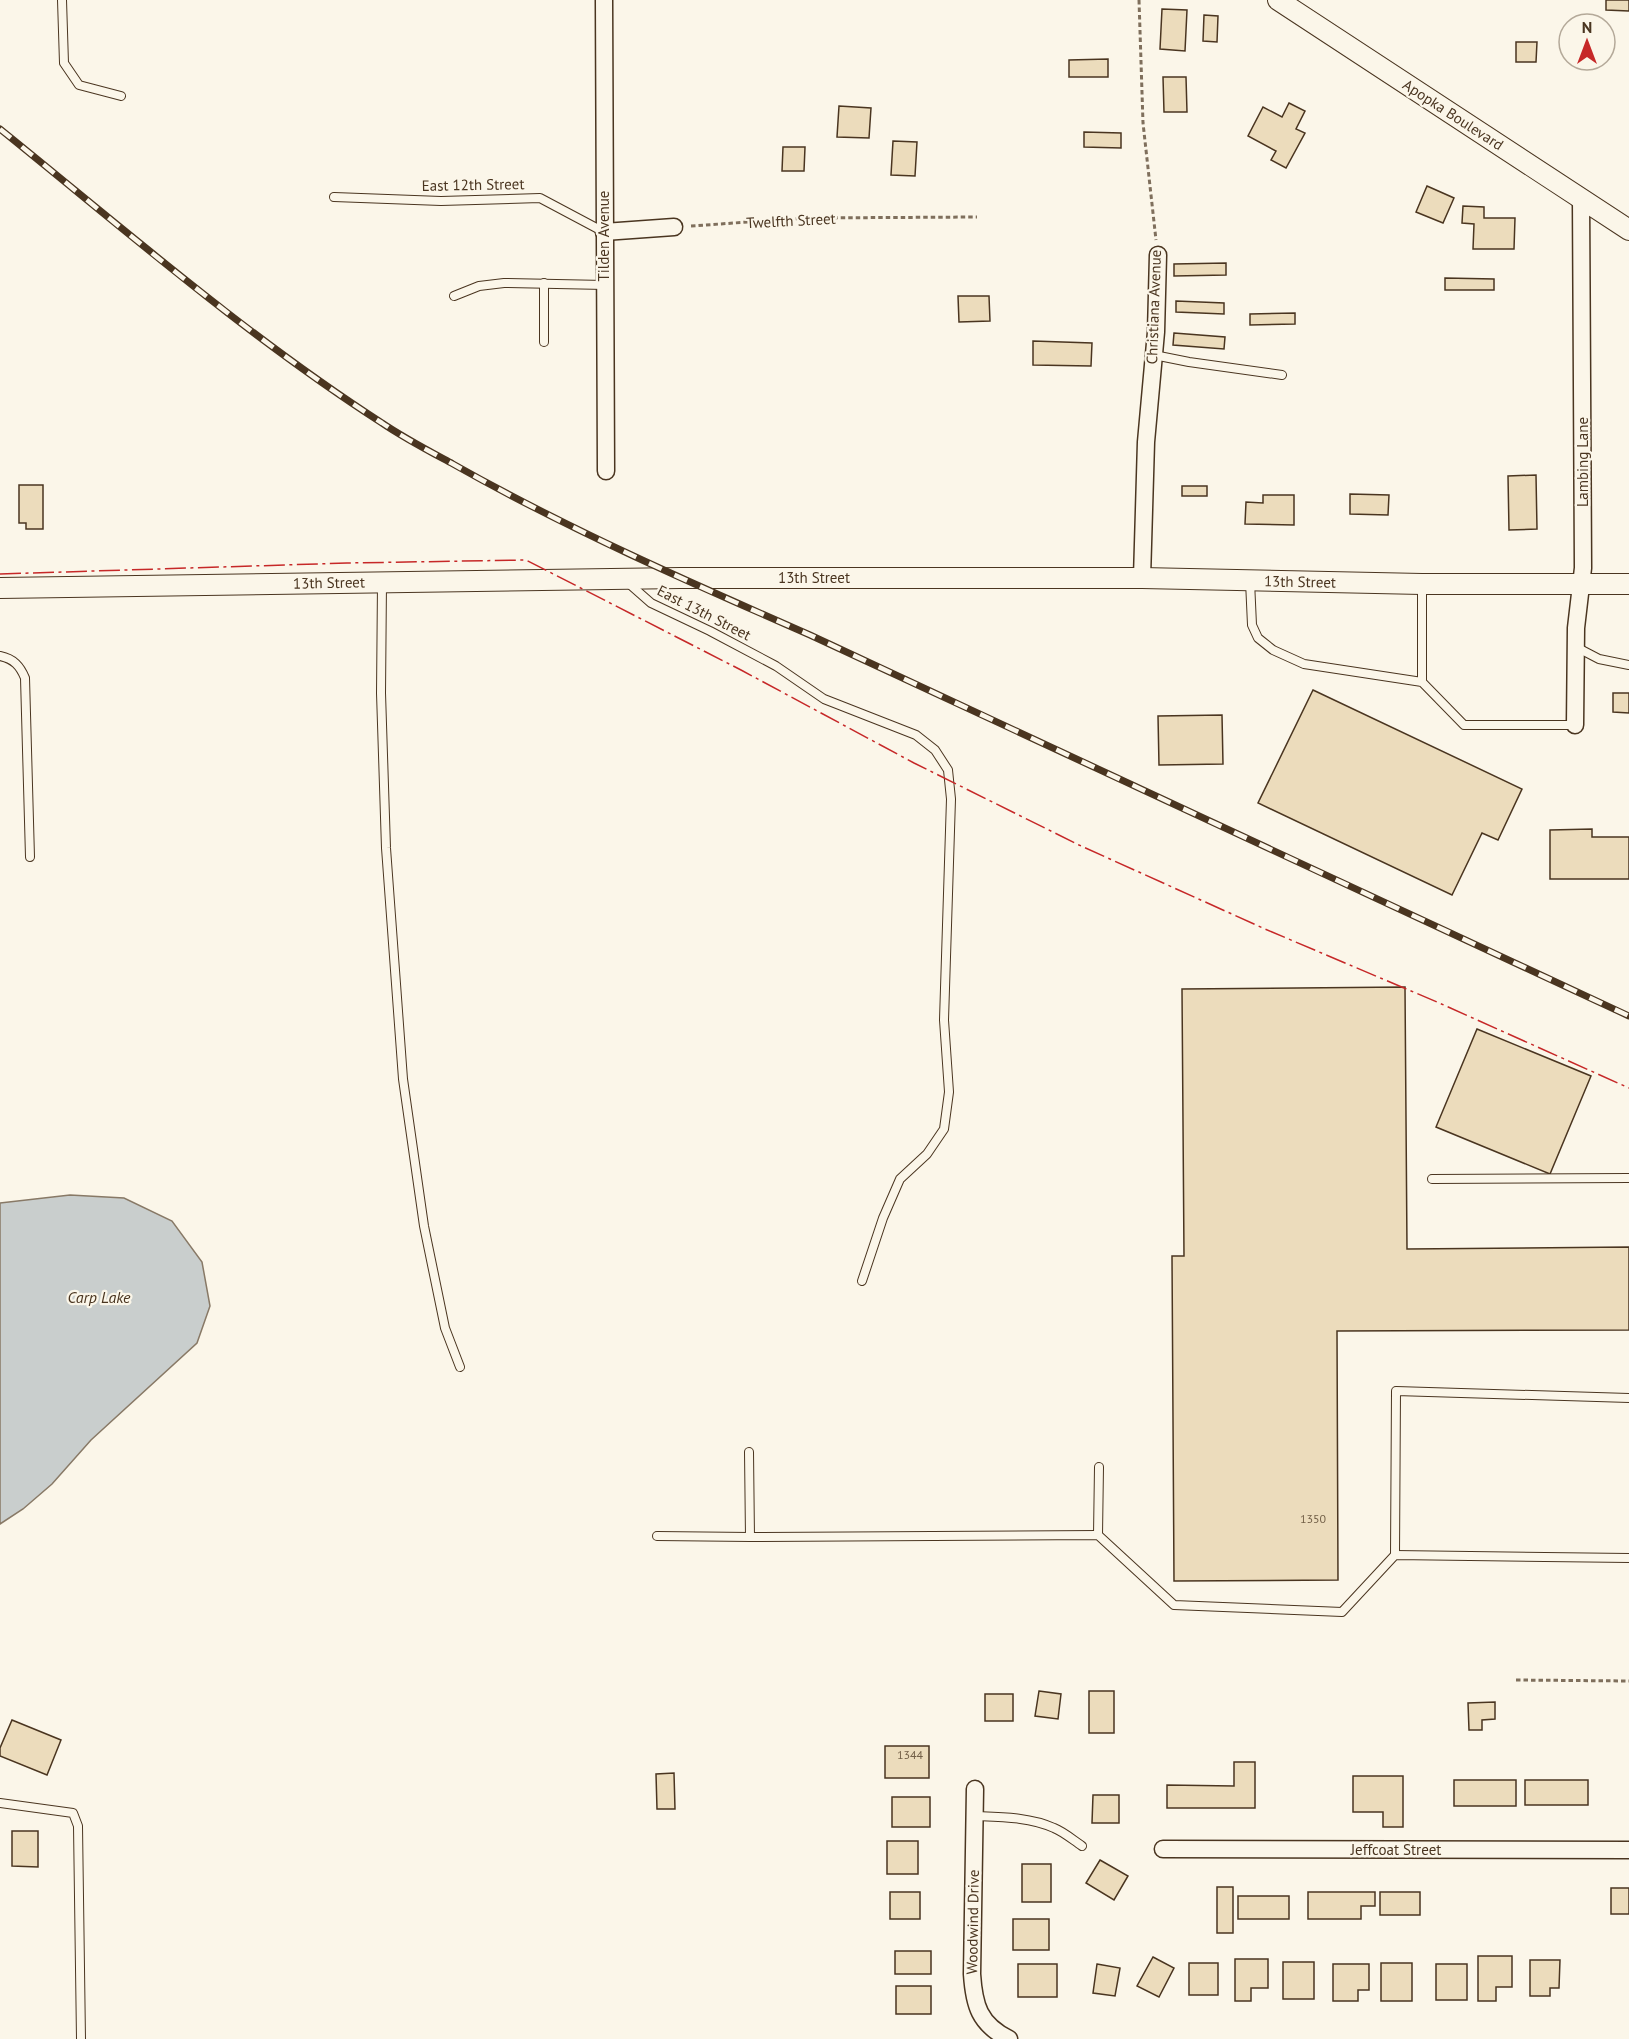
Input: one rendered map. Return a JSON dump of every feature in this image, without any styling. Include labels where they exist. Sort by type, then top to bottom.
[{"type":"street","name":"Tilden Avenue","points":[[604,0],[606,471]]},
{"type":"street","name":"Apopka Boulevard","points":[[1278,0],[1629,230]]},
{"type":"street","name":"Lambing Lane","points":[[1575,725],[1576,628],[1583,583],[1581,198]]},
{"type":"street","points":[[604,232],[674,227]]},
{"type":"street","name":"Christiana Avenue","points":[[1142,578],[1146,442],[1154,355],[1158,255]]},
{"type":"street","name":"13th Street","points":[[0,588],[624,579],[1142,578],[1422,584],[1629,584]]},
{"type":"street","name":"Woodwind Drive","points":[[975,1789],[972,1974],[974,1999],[986,2022],[1009,2039]]},
{"type":"street","name":"Jeffcoat Street","points":[[1163,1849],[1629,1850]]},
{"type":"lane","points":[[62,0],[64,63],[79,85],[121,96]]},
{"type":"lane","name":"East 12th Street","points":[[334,197],[441,201],[540,198],[604,232]]},
{"type":"lane","points":[[454,296],[479,286],[504,283],[604,285]]},
{"type":"lane","points":[[544,283],[544,342]]},
{"type":"lane","points":[[1154,355],[1282,375]]},
{"type":"lane","name":"East 13th Street","points":[[624,579],[651,603],[710,630],[776,666],[824,699],[916,735],[935,750],[948,770],[951,799],[944,1020],[950,1092],[944,1129],[927,1154],[900,1179],[883,1218],[862,1281]]},
{"type":"lane","points":[[1250,581],[1252,625],[1258,638],[1273,650],[1304,664],[1422,682],[1464,725],[1575,725]]},
{"type":"lane","points":[[382,582],[381,693],[386,848],[402,1078],[424,1226],[445,1328],[460,1368]]},
{"type":"lane","points":[[1422,584],[1422,682]]},
{"type":"lane","points":[[1576,646],[1599,659],[1629,665]]},
{"type":"lane","points":[[0,656],[7,657],[20,666],[25,678],[30,857]]},
{"type":"lane","points":[[1432,1179],[1629,1178]]},
{"type":"lane","points":[[657,1536],[1098,1534],[1174,1605],[1342,1612],[1395,1555],[1396,1390],[1629,1398]]},
{"type":"lane","points":[[749,1452],[750,1537]]},
{"type":"lane","points":[[1098,1534],[1099,1467]]},
{"type":"lane","points":[[1395,1555],[1629,1558]]},
{"type":"lane","points":[[0,1803],[73,1813],[78,1826],[81,2039]]},
{"type":"lane","points":[[975,1816],[1014,1818],[1042,1824],[1054,1828],[1082,1846]]},
{"type":"path","name":"Christiana Avenue","points":[[1138,0],[1143,123],[1158,255]]},
{"type":"path","name":"Twelfth Street","points":[[674,227],[806,218],[977,217]]},
{"type":"path","points":[[1516,1680],[1629,1681]]},
{"type":"water","name":"Carp Lake","points":[[70,1195],[124,1198],[172,1221],[202,1262],[210,1306],[197,1343],[91,1440],[52,1484],[23,1509],[0,1524],[0,1203]]},
{"type":"building","points":[[1606,0],[1629,0],[1629,11],[1606,10]]},
{"type":"building","points":[[1162,9],[1187,10],[1185,51],[1160,49]]},
{"type":"building","points":[[1204,15],[1218,16],[1217,42],[1203,41]]},
{"type":"building","points":[[1516,42],[1537,42],[1536,62],[1516,62]]},
{"type":"building","points":[[1108,59],[1108,77],[1069,77],[1069,60]]},
{"type":"building","points":[[1163,77],[1186,77],[1187,112],[1164,112]]},
{"type":"building","points":[[1289,103],[1305,111],[1296,129],[1305,133],[1286,168],[1271,160],[1276,151],[1248,136],[1263,107],[1282,117]]},
{"type":"building","points":[[839,106],[871,108],[869,138],[837,137]]},
{"type":"building","points":[[1084,132],[1121,133],[1121,148],[1084,147]]},
{"type":"building","points":[[893,141],[917,142],[915,176],[891,175]]},
{"type":"building","points":[[783,147],[805,147],[804,171],[782,171]]},
{"type":"building","points":[[1427,186],[1454,198],[1443,223],[1416,212]]},
{"type":"building","points":[[1463,206],[1484,207],[1484,218],[1515,218],[1514,249],[1473,249],[1474,224],[1462,223]]},
{"type":"building","points":[[1226,263],[1226,275],[1174,276],[1174,264]]},
{"type":"building","points":[[1445,278],[1494,279],[1494,290],[1445,290]]},
{"type":"building","points":[[958,296],[989,296],[990,321],[959,322]]},
{"type":"building","points":[[1176,301],[1224,303],[1224,314],[1176,312]]},
{"type":"building","points":[[1295,313],[1295,324],[1250,325],[1250,314]]},
{"type":"building","points":[[1174,333],[1225,337],[1224,349],[1173,345]]},
{"type":"building","points":[[1033,341],[1092,343],[1091,366],[1033,365]]},
{"type":"building","points":[[1536,475],[1537,529],[1509,530],[1508,476]]},
{"type":"building","points":[[19,485],[43,485],[43,529],[26,529],[26,523],[19,523]]},
{"type":"building","points":[[1182,486],[1207,486],[1207,496],[1182,496]]},
{"type":"building","points":[[1350,494],[1389,495],[1388,515],[1350,514]]},
{"type":"building","points":[[1263,495],[1294,495],[1294,525],[1245,524],[1246,502],[1263,503]]},
{"type":"building","points":[[1313,690],[1522,789],[1498,840],[1482,833],[1452,895],[1258,803]]},
{"type":"building","points":[[1613,693],[1629,693],[1629,713],[1613,712]]},
{"type":"building","points":[[1222,715],[1223,764],[1159,765],[1158,716]]},
{"type":"building","points":[[1592,829],[1592,837],[1629,837],[1629,879],[1550,879],[1550,830]]},
{"type":"building","points":[[1405,987],[1407,1249],[1629,1247],[1629,1330],[1337,1331],[1338,1580],[1174,1581],[1172,1256],[1184,1256],[1182,989]]},
{"type":"building","points":[[1477,1029],[1591,1076],[1550,1174],[1436,1127]]},
{"type":"building","points":[[1039,1691],[1061,1694],[1058,1719],[1035,1716]]},
{"type":"building","points":[[1089,1691],[1114,1691],[1114,1733],[1089,1733]]},
{"type":"building","points":[[985,1694],[1013,1694],[1013,1721],[985,1721]]},
{"type":"building","points":[[1495,1702],[1495,1719],[1482,1720],[1482,1730],[1469,1730],[1468,1703]]},
{"type":"building","points":[[12,1720],[61,1740],[47,1775],[0,1756],[0,1748]]},
{"type":"building","points":[[885,1746],[929,1746],[929,1778],[885,1778]]},
{"type":"building","points":[[1234,1762],[1255,1762],[1255,1808],[1167,1808],[1167,1785],[1234,1786]]},
{"type":"building","points":[[674,1773],[675,1809],[657,1809],[656,1774]]},
{"type":"building","points":[[1353,1776],[1403,1776],[1403,1827],[1383,1827],[1383,1812],[1353,1812]]},
{"type":"building","points":[[1454,1780],[1516,1780],[1516,1806],[1454,1806]]},
{"type":"building","points":[[1525,1780],[1588,1780],[1588,1805],[1525,1805]]},
{"type":"building","points":[[1093,1795],[1119,1795],[1119,1823],[1092,1823]]},
{"type":"building","points":[[892,1797],[930,1797],[930,1827],[892,1827]]},
{"type":"building","points":[[12,1831],[38,1831],[38,1867],[12,1866]]},
{"type":"building","points":[[887,1841],[918,1841],[918,1874],[887,1874]]},
{"type":"building","points":[[1100,1860],[1128,1876],[1114,1900],[1086,1883]]},
{"type":"building","points":[[1022,1864],[1051,1864],[1051,1902],[1022,1902]]},
{"type":"building","points":[[1217,1887],[1233,1887],[1233,1933],[1217,1933]]},
{"type":"building","points":[[1611,1888],[1629,1888],[1629,1914],[1611,1914]]},
{"type":"building","points":[[890,1892],[920,1892],[920,1919],[890,1919]]},
{"type":"building","points":[[1308,1892],[1375,1892],[1375,1906],[1361,1906],[1361,1919],[1308,1919]]},
{"type":"building","points":[[1380,1892],[1420,1892],[1420,1915],[1380,1915]]},
{"type":"building","points":[[1238,1896],[1289,1896],[1289,1919],[1238,1919]]},
{"type":"building","points":[[1013,1919],[1049,1919],[1049,1950],[1013,1950]]},
{"type":"building","points":[[895,1951],[931,1951],[931,1974],[895,1974]]},
{"type":"building","points":[[1478,1956],[1512,1956],[1512,1987],[1496,1987],[1496,2001],[1478,2001]]},
{"type":"building","points":[[1153,1957],[1174,1968],[1159,1997],[1137,1986]]},
{"type":"building","points":[[1235,1959],[1268,1959],[1268,1988],[1251,1988],[1251,2001],[1235,2001]]},
{"type":"building","points":[[1530,1960],[1560,1960],[1559,1988],[1550,1988],[1550,1996],[1530,1996]]},
{"type":"building","points":[[1283,1962],[1314,1962],[1314,1999],[1283,1999]]},
{"type":"building","points":[[1189,1963],[1218,1963],[1218,1995],[1189,1995]]},
{"type":"building","points":[[1381,1963],[1412,1963],[1412,2001],[1381,2001]]},
{"type":"building","points":[[1018,1964],[1057,1964],[1057,1997],[1018,1997]]},
{"type":"building","points":[[1097,1964],[1120,1968],[1115,1996],[1093,1993]]},
{"type":"building","points":[[1333,1964],[1369,1964],[1369,1990],[1358,1990],[1358,2001],[1333,2001]]},
{"type":"building","points":[[1436,1964],[1467,1964],[1467,2000],[1436,2000]]},
{"type":"building","points":[[896,1986],[931,1986],[931,2014],[896,2014]]},
{"type":"railway","points":[[0,129],[187,281],[283,355],[390,429],[496,488],[629,554],[810,635],[1629,1016]]},
{"type":"power","points":[[0,574],[526,560],[741,670],[914,763],[1079,845],[1629,1088]]}]
